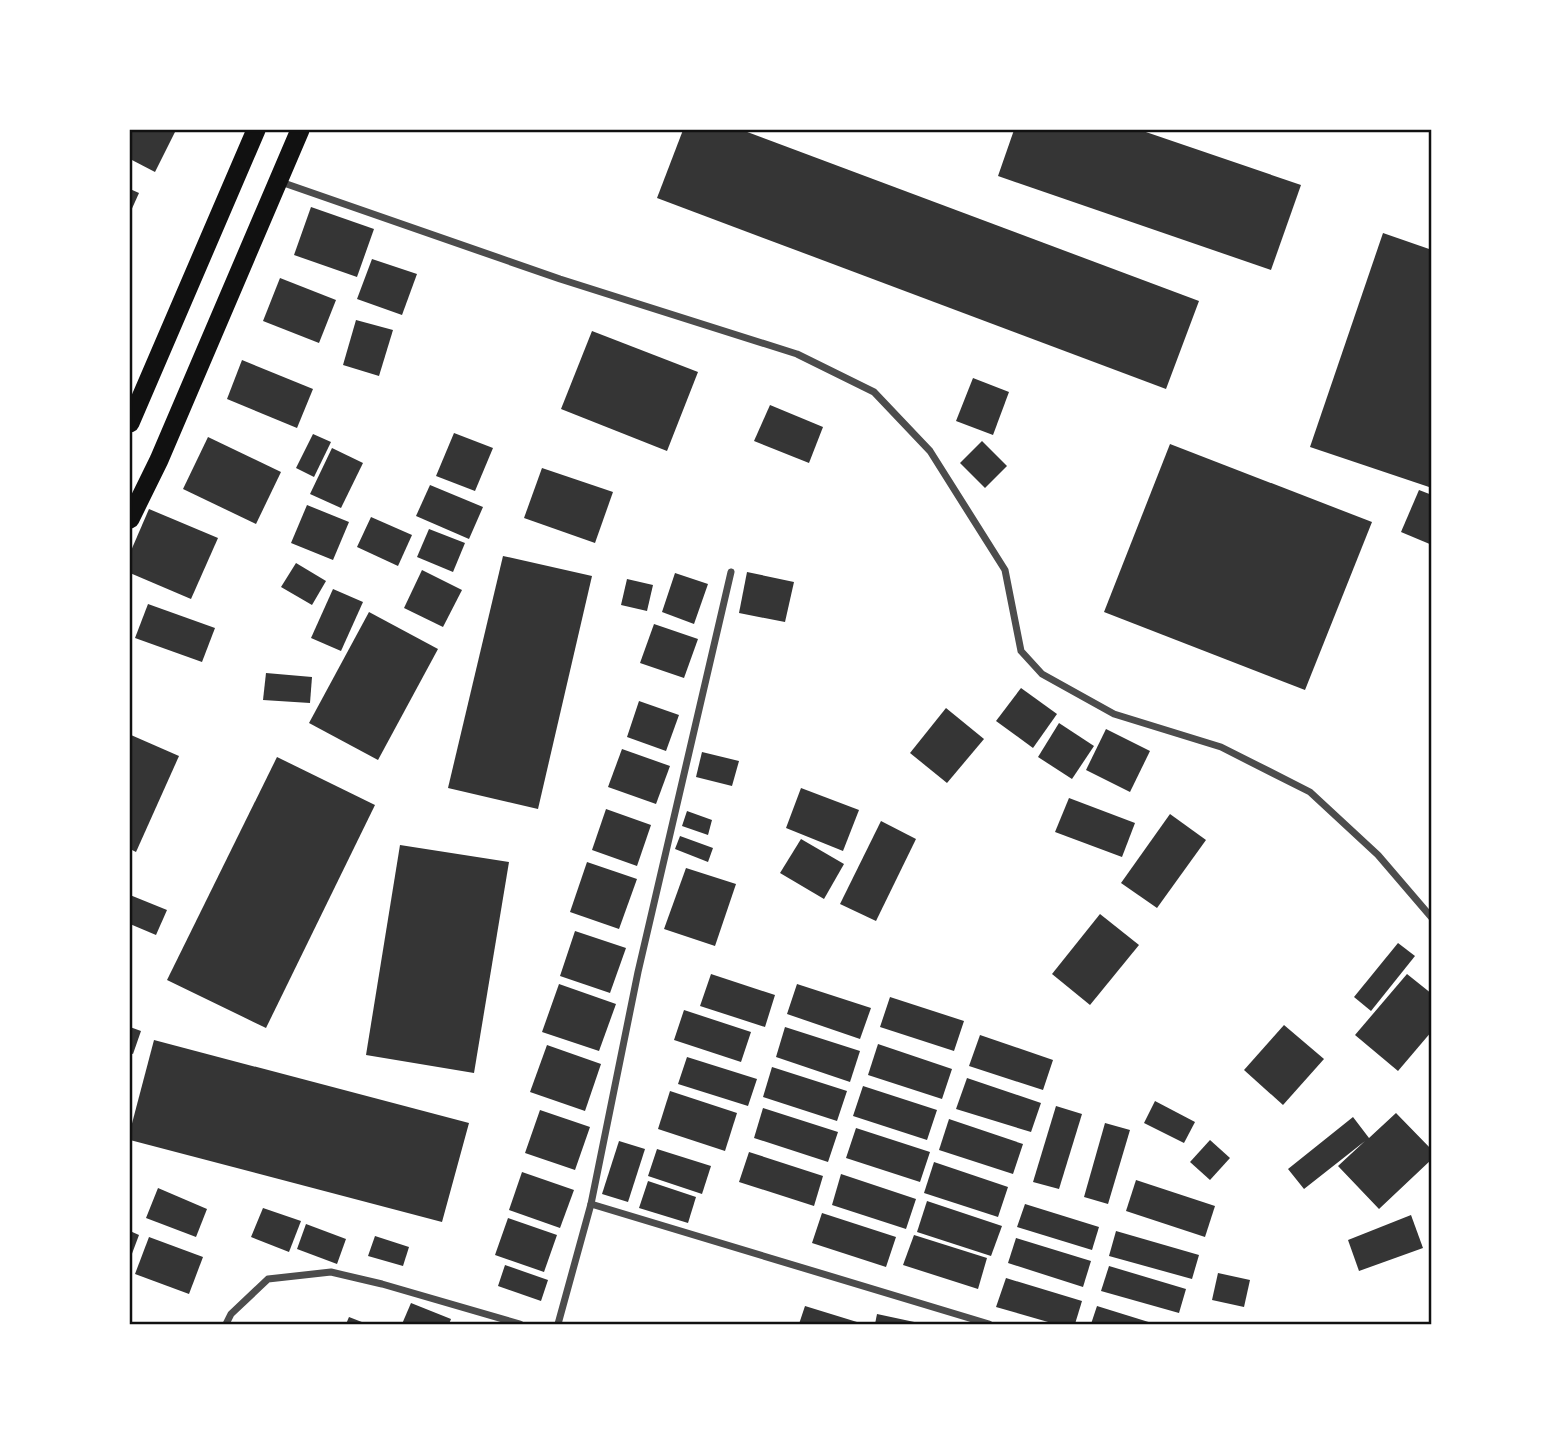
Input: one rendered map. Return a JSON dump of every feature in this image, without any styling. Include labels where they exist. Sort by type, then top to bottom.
[{"type":"highway","points":[[130,423],[256,130]]},
{"type":"highway","points":[[130,519],[159,460],[300,130]]},
{"type":"street","points":[[277,181],[560,279],[797,354],[874,392],[930,451],[1005,570],[1021,651],[1042,674],[1114,714],[1221,747],[1310,792],[1378,855],[1432,918]]},
{"type":"street","points":[[558,1325],[591,1204],[638,972],[731,572]]},
{"type":"street","points":[[591,1204],[989,1325]]},
{"type":"street","points":[[226,1325],[231,1314],[268,1279],[331,1272],[382,1284],[520,1325]]},
{"type":"building","points":[[130,130],[176,130],[155,172],[130,159]]},
{"type":"building","points":[[683,130],[742,130],[1199,301],[1166,389],[657,198]]},
{"type":"building","points":[[1014,130],[1140,130],[1301,185],[1271,270],[998,176]]},
{"type":"building","points":[[130,189],[139,193],[130,213]]},
{"type":"building","points":[[311,207],[374,229],[357,277],[294,255]]},
{"type":"building","points":[[1383,233],[1432,250],[1432,488],[1310,447]]},
{"type":"building","points":[[372,259],[417,274],[402,315],[357,299]]},
{"type":"building","points":[[280,278],[336,300],[319,343],[263,321]]},
{"type":"building","points":[[356,320],[393,330],[379,376],[343,365]]},
{"type":"building","points":[[592,331],[698,372],[667,451],[561,409]]},
{"type":"building","points":[[242,360],[313,389],[297,428],[227,399]]},
{"type":"building","points":[[973,378],[1009,392],[993,435],[956,421]]},
{"type":"building","points":[[770,405],[823,427],[809,463],[754,441]]},
{"type":"building","points":[[454,433],[493,448],[475,491],[436,476]]},
{"type":"building","points":[[313,434],[331,442],[314,477],[296,468]]},
{"type":"building","points":[[208,437],[281,472],[256,524],[183,489]]},
{"type":"building","points":[[982,441],[1007,466],[985,488],[960,463]]},
{"type":"building","points":[[1170,444],[1372,522],[1305,690],[1104,612]]},
{"type":"building","points":[[332,448],[363,463],[341,508],[310,494]]},
{"type":"building","points":[[542,468],[613,492],[595,543],[524,518]]},
{"type":"building","points":[[430,485],[483,507],[469,539],[416,516]]},
{"type":"building","points":[[1419,490],[1432,495],[1432,545],[1401,532]]},
{"type":"building","points":[[307,505],[349,522],[333,560],[291,543]]},
{"type":"building","points":[[149,509],[218,538],[191,599],[130,573],[130,553]]},
{"type":"building","points":[[371,517],[412,535],[398,566],[357,547]]},
{"type":"building","points":[[429,529],[465,543],[453,572],[417,557]]},
{"type":"building","points":[[503,556],[592,576],[538,809],[448,788]]},
{"type":"building","points":[[296,563],[326,581],[312,605],[281,587]]},
{"type":"building","points":[[422,570],[462,590],[443,627],[404,608]]},
{"type":"building","points":[[747,572],[794,582],[785,622],[739,613]]},
{"type":"building","points":[[675,573],[708,584],[694,624],[662,612]]},
{"type":"building","points":[[627,579],[653,585],[647,611],[621,605]]},
{"type":"building","points":[[333,589],[363,602],[341,651],[311,638]]},
{"type":"building","points":[[148,604],[215,628],[202,662],[135,638]]},
{"type":"building","points":[[369,612],[438,649],[378,760],[309,723]]},
{"type":"building","points":[[654,624],[698,639],[684,678],[640,663]]},
{"type":"building","points":[[266,673],[312,677],[310,703],[263,700]]},
{"type":"building","points":[[1021,688],[1057,714],[1033,748],[996,721]]},
{"type":"building","points":[[639,701],[679,715],[666,751],[627,737]]},
{"type":"building","points":[[946,708],[984,739],[947,783],[910,753]]},
{"type":"building","points":[[1059,723],[1094,746],[1072,779],[1038,757]]},
{"type":"building","points":[[1106,729],[1150,751],[1130,792],[1086,770]]},
{"type":"building","points":[[131,735],[179,756],[136,852],[130,849]]},
{"type":"building","points":[[622,749],[670,766],[656,804],[608,787]]},
{"type":"building","points":[[702,752],[739,761],[732,786],[696,777]]},
{"type":"building","points":[[277,757],[375,805],[266,1028],[167,980]]},
{"type":"building","points":[[801,788],[859,810],[843,851],[786,828]]},
{"type":"building","points":[[1069,798],[1135,823],[1122,857],[1055,832]]},
{"type":"building","points":[[606,809],[651,825],[637,866],[592,850]]},
{"type":"building","points":[[687,811],[712,820],[708,835],[682,826]]},
{"type":"building","points":[[1170,814],[1206,840],[1157,908],[1121,883]]},
{"type":"building","points":[[881,821],[916,839],[876,921],[840,904]]},
{"type":"building","points":[[680,836],[713,848],[708,862],[675,849]]},
{"type":"building","points":[[801,839],[844,864],[824,899],[780,873]]},
{"type":"building","points":[[400,845],[509,862],[474,1073],[366,1055]]},
{"type":"building","points":[[587,862],[637,879],[619,929],[570,912]]},
{"type":"building","points":[[686,868],[736,884],[715,946],[664,929]]},
{"type":"building","points":[[130,895],[167,910],[156,935],[130,924]]},
{"type":"building","points":[[1100,914],[1139,945],[1090,1005],[1052,974]]},
{"type":"building","points":[[575,931],[626,948],[610,993],[560,976]]},
{"type":"building","points":[[1398,943],[1415,956],[1371,1011],[1354,997]]},
{"type":"building","points":[[711,974],[775,995],[765,1027],[700,1006]]},
{"type":"building","points":[[1407,974],[1432,994],[1432,1031],[1398,1071],[1355,1035]]},
{"type":"building","points":[[559,984],[616,1004],[599,1051],[542,1032]]},
{"type":"building","points":[[797,984],[871,1008],[860,1039],[787,1014]]},
{"type":"building","points":[[890,997],[964,1021],[954,1051],[880,1027]]},
{"type":"building","points":[[684,1010],[751,1032],[741,1062],[674,1040]]},
{"type":"building","points":[[1284,1025],[1324,1059],[1283,1105],[1244,1070]]},
{"type":"building","points":[[130,1027],[141,1031],[133,1054],[130,1053]]},
{"type":"building","points":[[785,1027],[860,1051],[850,1082],[776,1057]]},
{"type":"building","points":[[980,1035],[1053,1060],[1043,1090],[969,1066]]},
{"type":"building","points":[[154,1040],[469,1123],[442,1222],[130,1140],[130,1131]]},
{"type":"building","points":[[878,1044],[952,1069],[942,1099],[868,1075]]},
{"type":"building","points":[[547,1045],[601,1064],[585,1111],[530,1092]]},
{"type":"building","points":[[687,1057],[757,1079],[748,1106],[678,1084]]},
{"type":"building","points":[[772,1067],[847,1091],[837,1121],[763,1097]]},
{"type":"building","points":[[967,1078],[1041,1103],[1031,1132],[956,1109]]},
{"type":"building","points":[[863,1086],[937,1110],[927,1140],[853,1116]]},
{"type":"building","points":[[670,1091],[737,1113],[725,1151],[658,1129]]},
{"type":"building","points":[[1155,1101],[1195,1122],[1184,1143],[1144,1123]]},
{"type":"building","points":[[1056,1106],[1082,1114],[1059,1189],[1033,1182]]},
{"type":"building","points":[[763,1108],[838,1132],[828,1162],[754,1138]]},
{"type":"building","points":[[540,1110],[590,1127],[575,1170],[525,1153]]},
{"type":"building","points":[[1396,1113],[1432,1150],[1432,1159],[1379,1209],[1338,1166],[1365,1141],[1304,1189],[1288,1169],[1353,1117],[1369,1138]]},
{"type":"building","points":[[949,1119],[1023,1144],[1013,1174],[939,1150]]},
{"type":"building","points":[[1105,1123],[1130,1130],[1108,1204],[1084,1197]]},
{"type":"building","points":[[856,1128],[930,1152],[920,1182],[846,1158]]},
{"type":"building","points":[[1210,1140],[1230,1158],[1210,1180],[1190,1162]]},
{"type":"building","points":[[619,1141],[645,1149],[628,1202],[602,1194]]},
{"type":"building","points":[[657,1149],[711,1166],[702,1194],[648,1176]]},
{"type":"building","points":[[749,1152],[823,1176],[814,1206],[739,1182]]},
{"type":"building","points":[[934,1162],[1008,1187],[998,1217],[924,1193]]},
{"type":"building","points":[[522,1172],[574,1190],[560,1228],[509,1210]]},
{"type":"building","points":[[841,1174],[916,1199],[906,1229],[832,1205]]},
{"type":"building","points":[[1136,1180],[1215,1206],[1205,1237],[1126,1211]]},
{"type":"building","points":[[648,1181],[696,1197],[688,1223],[639,1208]]},
{"type":"building","points":[[158,1188],[207,1209],[196,1237],[146,1218]]},
{"type":"building","points":[[927,1201],[1002,1226],[991,1256],[917,1232]]},
{"type":"building","points":[[1025,1204],[1099,1227],[1092,1250],[1017,1227]]},
{"type":"building","points":[[263,1208],[301,1221],[289,1252],[251,1237]]},
{"type":"building","points":[[822,1213],[896,1237],[886,1267],[812,1243]]},
{"type":"building","points":[[1411,1215],[1423,1248],[1359,1271],[1348,1240]]},
{"type":"building","points":[[508,1218],[557,1235],[544,1272],[495,1255]]},
{"type":"building","points":[[306,1224],[346,1239],[337,1264],[297,1249]]},
{"type":"building","points":[[130,1231],[139,1235],[130,1259]]},
{"type":"building","points":[[1116,1231],[1199,1255],[1192,1279],[1109,1256]]},
{"type":"building","points":[[914,1235],[987,1258],[978,1289],[903,1265]]},
{"type":"building","points":[[375,1236],[409,1247],[403,1266],[368,1256]]},
{"type":"building","points":[[149,1237],[203,1257],[189,1294],[135,1274]]},
{"type":"building","points":[[1016,1238],[1091,1261],[1083,1287],[1008,1263]]},
{"type":"building","points":[[505,1265],[548,1280],[541,1301],[498,1286]]},
{"type":"building","points":[[1109,1266],[1186,1289],[1179,1313],[1101,1291]]},
{"type":"building","points":[[1218,1273],[1250,1280],[1244,1307],[1212,1300]]},
{"type":"building","points":[[1006,1278],[1082,1301],[1075,1324],[1055,1324],[996,1307]]},
{"type":"building","points":[[411,1303],[451,1319],[449,1324],[402,1324]]},
{"type":"building","points":[[805,1306],[857,1322],[799,1324]]},
{"type":"building","points":[[1097,1306],[1155,1324],[1091,1324]]},
{"type":"building","points":[[877,1314],[919,1323],[919,1324],[875,1324]]},
{"type":"building","points":[[349,1317],[367,1324],[346,1324]]}]
